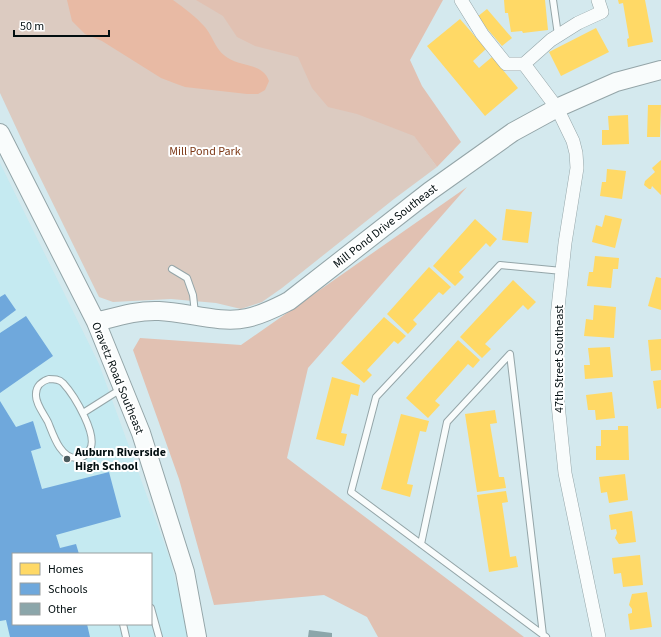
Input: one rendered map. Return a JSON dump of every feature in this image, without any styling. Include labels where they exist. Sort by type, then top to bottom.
[{"type":"street","points":[[461,0],[482,34],[506,64],[524,64],[558,35],[578,23],[602,12],[598,0]]},
{"type":"street","name":"47th Street Southeast","points":[[524,64],[557,108],[573,142],[576,153],[577,168],[565,244],[557,317],[557,394],[565,473],[599,637]]},
{"type":"street","name":"Mill Pond Drive Southeast","points":[[96,322],[132,313],[158,311],[226,319],[246,318],[265,313],[289,301],[445,180],[513,132],[557,108],[616,82],[661,70]]},
{"type":"street","name":"Oravetz Road Southeast","points":[[0,133],[96,322],[140,433],[185,572],[197,637]]},
{"type":"lane","points":[[553,0],[558,35]]},
{"type":"lane","points":[[544,636],[351,492],[376,397],[500,265],[562,271]]},
{"type":"lane","points":[[172,269],[187,278],[193,295],[195,315]]},
{"type":"lane","points":[[421,544],[447,422],[510,354],[544,636]]},
{"type":"lane","points":[[49,379],[59,380],[83,413],[92,439],[91,449],[84,456],[74,458],[68,457],[61,450],[36,398],[37,388],[40,384],[49,379]]},
{"type":"lane","points":[[83,413],[122,388]]},
{"type":"lane","points":[[152,612],[159,637]]},
{"type":"lane","points":[[123,625],[126,637]]},
{"type":"shaded area","points":[[67,0],[173,0],[193,15],[204,26],[223,54],[233,61],[257,68],[266,75],[269,81],[265,90],[258,94],[247,94],[185,87],[161,78],[102,41],[85,34],[72,21]]},
{"type":"shaded area","points":[[196,0],[443,0],[410,60],[422,86],[461,142],[437,167],[414,136],[357,114],[328,107],[312,88],[298,57],[255,46],[237,37],[223,16]]},
{"type":"shaded area","name":"Auburn Riverside High School","points":[[0,163],[99,364],[171,562],[189,637],[0,637]]},
{"type":"shaded area","points":[[467,187],[308,368],[287,458],[524,637],[378,637],[367,617],[324,595],[214,605],[179,479],[133,350],[140,338],[241,345]]},
{"type":"green space","name":"Mill Pond Park","points":[[0,0],[246,0],[363,65],[437,167],[262,302],[241,309],[216,303],[171,299],[113,302],[99,297],[0,93]]},
{"type":"building: Homes","points":[[504,0],[545,0],[548,30],[523,33],[522,31],[511,32],[508,13],[505,13]]},
{"type":"building: Homes","points":[[618,0],[645,0],[653,42],[628,47],[627,39],[629,38],[623,3],[619,4]]},
{"type":"building: Homes","points":[[487,9],[512,38],[502,46],[477,17]]},
{"type":"building: Homes","points":[[460,19],[486,49],[473,61],[479,68],[492,57],[518,88],[485,116],[427,46]]},
{"type":"building: Homes","points":[[596,28],[609,52],[561,76],[549,52]]},
{"type":"building: Homes","points":[[648,105],[661,105],[660,137],[647,137]]},
{"type":"building: Homes","points":[[628,115],[629,144],[602,145],[602,130],[609,130],[608,116]]},
{"type":"building: Homes","points":[[661,160],[661,195],[652,186],[651,189],[649,189],[644,185],[645,181],[655,172],[652,168]]},
{"type":"building: Homes","points":[[607,169],[626,171],[622,199],[600,196],[602,182],[606,182]]},
{"type":"building: Homes","points":[[506,209],[532,212],[528,243],[502,240]]},
{"type":"building: Homes","points":[[605,215],[622,219],[615,248],[592,242],[596,225],[602,227]]},
{"type":"building: Homes","points":[[475,219],[497,239],[490,247],[486,243],[459,272],[464,277],[455,286],[433,266]]},
{"type":"building: Homes","points":[[595,256],[619,258],[618,269],[613,269],[611,288],[587,286],[589,272],[593,272]]},
{"type":"building: Homes","points":[[429,267],[451,287],[443,295],[439,292],[413,320],[417,324],[408,334],[387,314]]},
{"type":"building: Homes","points":[[656,277],[661,278],[661,310],[648,306]]},
{"type":"building: Homes","points":[[513,280],[536,302],[528,310],[523,305],[485,344],[491,349],[482,358],[460,337]]},
{"type":"building: Homes","points":[[594,305],[616,307],[614,338],[584,336],[586,319],[593,320]]},
{"type":"building: Homes","points":[[384,317],[406,336],[398,344],[394,341],[367,370],[372,375],[364,383],[341,363]]},
{"type":"building: Homes","points":[[661,339],[661,370],[651,371],[648,340]]},
{"type":"building: Homes","points":[[458,340],[480,360],[473,368],[468,364],[435,401],[440,405],[428,418],[406,398]]},
{"type":"building: Homes","points":[[610,347],[613,377],[585,379],[584,365],[590,365],[588,348]]},
{"type":"building: Homes","points":[[332,377],[360,385],[358,396],[351,394],[341,433],[347,434],[344,446],[316,439]]},
{"type":"building: Homes","points":[[661,380],[661,408],[657,409],[653,381]]},
{"type":"building: Homes","points":[[612,392],[615,418],[596,420],[595,410],[588,410],[586,395]]},
{"type":"building: Homes","points":[[495,410],[497,423],[490,424],[499,477],[504,477],[506,488],[477,492],[465,414]]},
{"type":"building: Homes","points":[[401,414],[429,421],[426,432],[420,431],[407,484],[413,485],[410,497],[381,489]]},
{"type":"building: Homes","points":[[618,426],[628,426],[629,460],[596,460],[596,446],[601,446],[601,430],[618,430]]},
{"type":"building: Homes","points":[[625,474],[628,500],[609,503],[607,492],[601,493],[599,477]]},
{"type":"building: Homes","points":[[506,491],[508,502],[502,503],[510,557],[516,556],[518,567],[489,572],[477,495]]},
{"type":"building: Homes","points":[[632,511],[636,542],[619,544],[615,538],[617,533],[616,529],[611,530],[609,515]]},
{"type":"building: Homes","points":[[640,555],[643,585],[623,587],[621,573],[614,574],[612,558]]},
{"type":"building: Homes","points":[[647,592],[652,627],[630,630],[628,614],[632,613],[632,609],[629,605],[632,594]]},
{"type":"building: Schools","points":[[5,294],[16,310],[0,322],[0,297]]},
{"type":"building: Schools","points":[[26,316],[53,356],[0,393],[0,333]]},
{"type":"building: Schools","points":[[0,401],[16,427],[33,421],[41,448],[31,451],[42,489],[109,472],[121,517],[56,535],[60,548],[76,544],[79,553],[12,553],[12,625],[87,625],[90,637],[10,637],[6,620],[0,621]]},
{"type":"building: Other","points":[[309,630],[332,633],[332,637],[308,637]]},
{"type":"place","name":"Auburn Riverside High School","points":[[67,459]]}]
